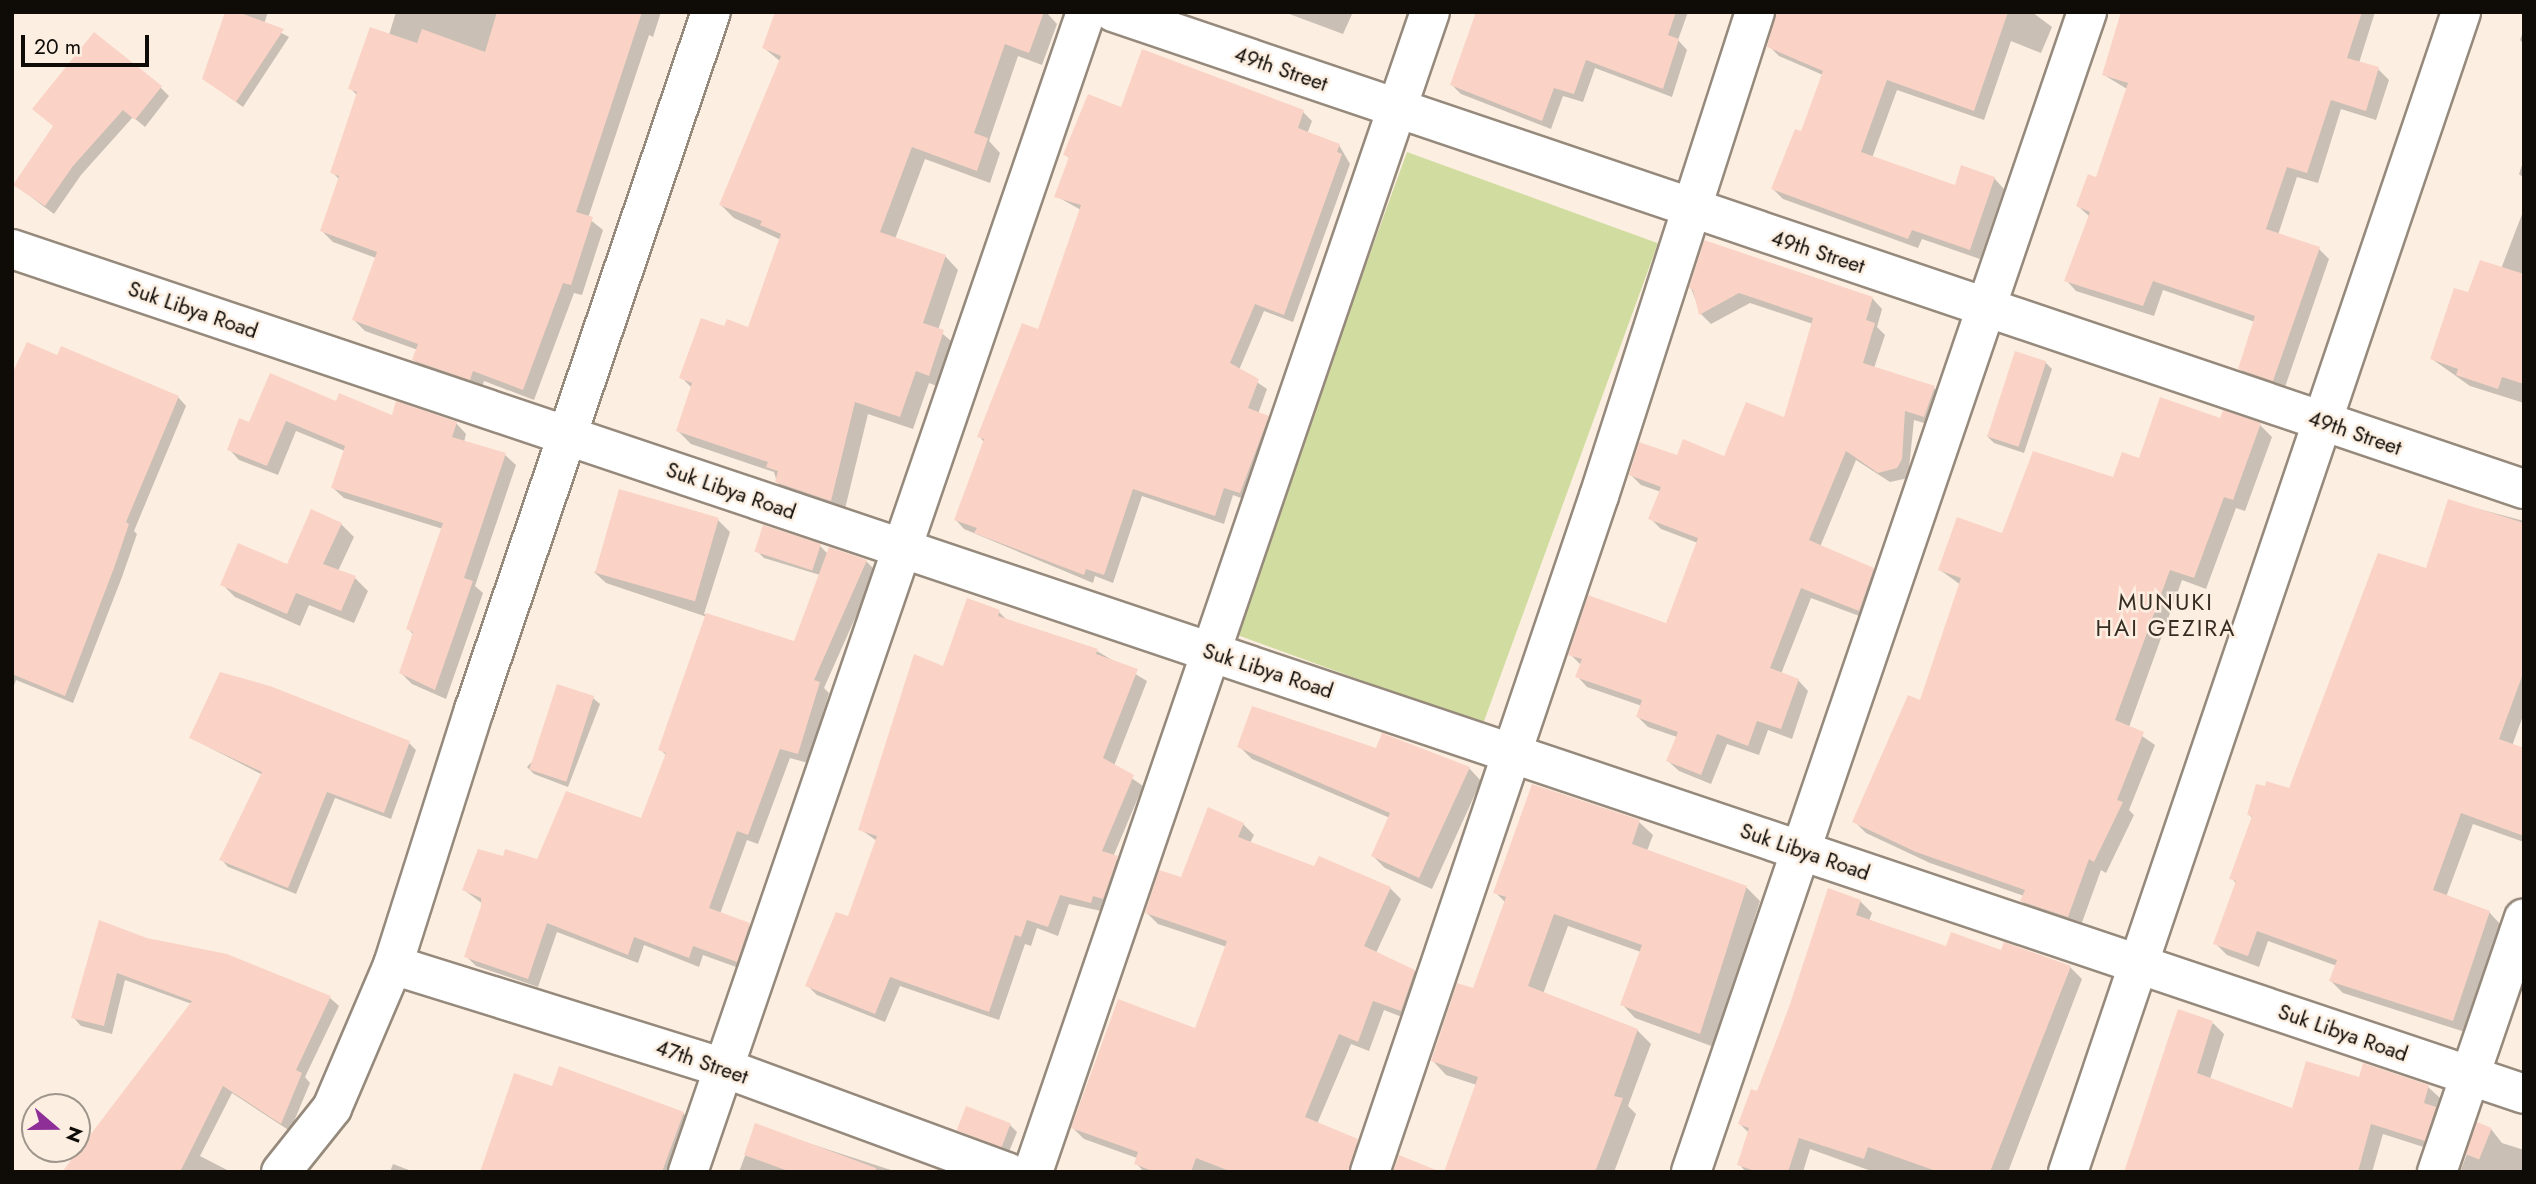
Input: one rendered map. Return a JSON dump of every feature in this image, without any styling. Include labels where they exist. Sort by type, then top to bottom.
[{"type":"street","points":[[281,1172],[332,1108],[393,965],[567,435],[711,12]]},
{"type":"street","points":[[688,1172],[905,549],[1086,12]]},
{"type":"street","name":"49th Street","points":[[1113,12],[1689,210],[2524,489]]},
{"type":"street","points":[[1033,1172],[1430,12]]},
{"type":"street","points":[[1370,1172],[1509,753],[1600,496],[1689,210],[1755,12]]},
{"type":"street","points":[[1691,1172],[2087,12]]},
{"type":"street","points":[[2068,1172],[2461,12]]},
{"type":"street","name":"Suk Libya Road","points":[[12,249],[2524,1094]]},
{"type":"street","points":[[2437,1172],[2524,918]]},
{"type":"street","name":"47th Street","points":[[393,965],[724,1068],[1007,1172]]},
{"type":"green space","points":[[1407,152],[1658,243],[1483,724],[1232,633]]},
{"type":"building","points":[[225,12],[238,12],[284,29],[236,102],[202,79]]},
{"type":"building","points":[[497,12],[642,12],[576,212],[593,217],[571,285],[563,283],[523,390],[473,371],[470,380],[412,360],[418,344],[352,320],[377,252],[320,231],[339,176],[330,173],[357,92],[348,89],[370,27],[417,43],[422,29],[485,52]]},
{"type":"building","points":[[775,12],[1044,12],[1029,53],[1005,44],[974,133],[988,138],[977,171],[912,147],[880,232],[946,255],[923,323],[944,330],[929,376],[916,371],[900,417],[855,402],[831,501],[775,482],[778,471],[766,467],[768,462],[676,431],[692,383],[679,378],[701,318],[724,326],[727,319],[748,327],[781,234],[760,225],[762,221],[719,205],[781,56],[762,48]]},
{"type":"building","points":[[1476,12],[1676,12],[1668,35],[1679,39],[1663,89],[1586,60],[1574,94],[1554,88],[1542,121],[1450,85]]},
{"type":"building","points":[[1776,12],[2008,12],[1974,111],[1887,80],[1861,152],[1955,185],[1961,165],[1995,177],[1970,250],[1912,230],[1908,239],[1771,189],[1795,129],[1801,131],[1823,71],[1767,47]]},
{"type":"building","points":[[2121,12],[2362,12],[2347,58],[2379,67],[2366,111],[2331,100],[2307,173],[2287,167],[2266,229],[2320,247],[2273,381],[2238,369],[2255,316],[2153,281],[2143,306],[2064,281],[2090,212],[2076,206],[2088,174],[2096,177],[2128,83],[2102,75]]},
{"type":"building","points":[[94,32],[162,86],[135,120],[123,110],[73,166],[45,206],[13,185],[53,126],[32,109]]},
{"type":"building","points":[[1142,49],[1304,110],[1298,128],[1340,144],[1337,152],[1342,154],[1284,315],[1255,304],[1230,363],[1259,379],[1248,408],[1269,416],[1240,493],[1224,488],[1215,516],[1133,489],[1104,575],[1086,569],[1084,575],[974,533],[977,528],[954,520],[984,439],[977,437],[1022,323],[1038,329],[1081,205],[1054,197],[1069,157],[1063,155],[1088,94],[1121,107]]},
{"type":"building","points":[[1704,240],[1873,297],[1866,320],[1875,323],[1863,363],[1935,386],[1924,417],[1905,411],[1902,459],[1897,468],[1878,473],[1846,451],[1809,540],[1874,568],[1859,611],[1801,588],[1770,668],[1799,679],[1781,729],[1757,721],[1748,746],[1717,734],[1701,775],[1666,761],[1678,732],[1636,717],[1642,700],[1575,677],[1582,659],[1568,655],[1588,595],[1666,623],[1698,538],[1648,519],[1661,487],[1629,475],[1639,442],[1677,455],[1683,439],[1724,456],[1746,402],[1784,417],[1813,318],[1739,293],[1699,315],[1693,290],[1689,288]]},
{"type":"building","points":[[2480,260],[2524,274],[2524,384],[2502,377],[2498,389],[2456,375],[2458,369],[2430,359],[2454,288],[2468,292]]},
{"type":"building","points":[[27,342],[57,355],[61,346],[179,396],[126,522],[129,524],[114,568],[65,696],[12,674],[12,374]]},
{"type":"building","points":[[2015,351],[2046,361],[2019,447],[1987,437]]},
{"type":"building","points":[[270,373],[336,401],[339,393],[392,415],[396,401],[457,422],[452,437],[506,453],[464,578],[473,581],[435,690],[399,673],[413,632],[406,629],[443,523],[331,488],[345,446],[286,421],[267,466],[227,450],[239,418],[249,422]]},
{"type":"building","points":[[2160,397],[2220,418],[2223,410],[2261,423],[2233,500],[2224,497],[2194,578],[2170,570],[2115,720],[2144,732],[2117,800],[2123,802],[2094,862],[2089,859],[2068,917],[2020,901],[2025,890],[1916,852],[1852,822],[1908,695],[1920,700],[1961,578],[1938,570],[1957,517],[2002,533],[2033,451],[2113,477],[2122,452],[2139,458]]},
{"type":"building","points":[[619,489],[719,518],[695,601],[595,573]]},
{"type":"building","points":[[2448,499],[2524,523],[2524,671],[2499,739],[2524,748],[2524,836],[2461,813],[2433,890],[2490,911],[2453,1021],[2329,981],[2337,960],[2257,931],[2248,956],[2213,944],[2236,881],[2229,879],[2252,816],[2247,815],[2256,784],[2265,786],[2266,781],[2289,788],[2378,553],[2426,568]]},
{"type":"building","points":[[311,509],[342,523],[323,564],[356,576],[341,611],[296,593],[287,614],[220,585],[238,543],[287,564]]},
{"type":"building","points":[[763,525],[821,544],[812,570],[754,552]]},
{"type":"building","points":[[829,547],[867,560],[814,680],[820,682],[798,754],[780,749],[748,835],[737,831],[709,908],[750,923],[737,962],[693,946],[689,958],[634,937],[628,955],[547,923],[528,979],[464,957],[481,906],[481,898],[462,890],[478,849],[503,856],[505,849],[537,859],[566,791],[641,818],[666,753],[658,750],[706,613],[794,641]]},
{"type":"building","points":[[967,598],[1000,610],[998,616],[1098,649],[1096,654],[1138,669],[1103,758],[1134,775],[1102,851],[1118,856],[1103,899],[1093,896],[1091,903],[1060,895],[1048,927],[1027,920],[1021,937],[1015,935],[989,1012],[890,977],[875,1014],[805,986],[836,912],[848,916],[877,836],[858,830],[914,654],[943,666]]},
{"type":"building","points":[[220,672],[270,686],[410,741],[384,813],[327,792],[288,888],[219,860],[262,772],[189,738]]},
{"type":"building","points":[[557,684],[594,696],[566,782],[529,770]]},
{"type":"building","points":[[1252,706],[1376,748],[1382,733],[1470,767],[1419,878],[1371,856],[1390,813],[1237,747]]},
{"type":"building","points":[[1532,784],[1640,820],[1632,844],[1747,886],[1700,1034],[1620,1005],[1642,945],[1554,914],[1528,986],[1638,1029],[1614,1096],[1623,1098],[1595,1172],[1444,1172],[1478,1077],[1431,1061],[1457,983],[1473,988],[1506,897],[1493,893]]},
{"type":"building","points":[[1208,807],[1244,823],[1238,837],[1314,866],[1319,856],[1391,887],[1364,946],[1415,970],[1401,1011],[1373,1001],[1358,1042],[1339,1034],[1305,1117],[1358,1139],[1349,1172],[1232,1172],[1196,1158],[1191,1172],[1155,1172],[1134,1164],[1138,1152],[1071,1128],[1118,999],[1195,1028],[1227,941],[1145,913],[1159,870],[1181,877]]},
{"type":"building","points":[[1828,888],[1861,900],[1856,915],[1946,946],[1951,932],[2001,950],[2004,942],[2071,966],[1990,1172],[1939,1172],[1868,1147],[1864,1159],[1799,1138],[1788,1172],[1758,1172],[1737,1165],[1749,1128],[1738,1124],[1751,1089],[1757,1091],[1789,1007]]},
{"type":"building","points":[[99,920],[147,938],[227,954],[331,996],[296,1070],[302,1073],[281,1124],[223,1086],[180,1172],[62,1172],[69,1163],[91,1163],[91,1134],[192,1001],[117,973],[104,1026],[71,1018]]},
{"type":"building","points":[[2178,1009],[2213,1021],[2197,1073],[2292,1108],[2306,1061],[2359,1077],[2363,1063],[2429,1085],[2424,1103],[2436,1107],[2425,1141],[2371,1124],[2358,1172],[2124,1172]]},
{"type":"building","points":[[559,1066],[684,1112],[662,1172],[480,1172],[514,1073],[552,1086]]},
{"type":"building","points":[[966,1106],[1011,1123],[1001,1147],[957,1130]]},
{"type":"building","points":[[2477,1122],[2492,1128],[2479,1160],[2464,1154]]},
{"type":"building","points":[[755,1123],[876,1168],[876,1172],[791,1172],[744,1155]]},
{"type":"building","points":[[1399,1155],[1436,1170],[1436,1172],[1393,1172]]},
{"type":"district","name":"MUNUKI HAI GEZIRA","points":[[2166,615]]}]
